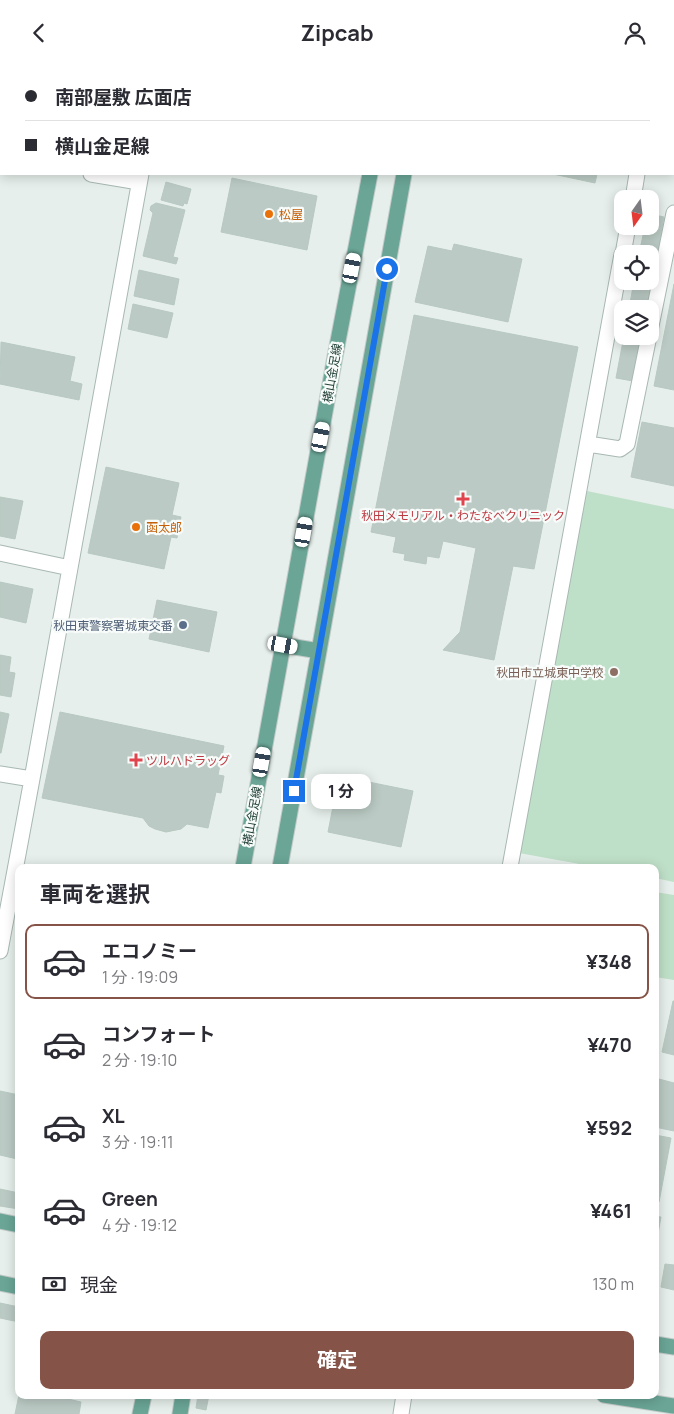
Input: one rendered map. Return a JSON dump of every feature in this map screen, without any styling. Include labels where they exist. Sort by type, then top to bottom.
[{"type":"main road","name":"横山金足線","points":[[244,864],[370,175]]},
{"type":"main road","points":[[281,864],[404,175]]},
{"type":"main road","points":[[283,645],[319,651]]},
{"type":"main road","points":[[0,1221],[15,1224]]},
{"type":"main road","points":[[0,1283],[15,1286]]},
{"type":"main road","points":[[659,1345],[674,1347]]},
{"type":"main road","points":[[140,1414],[143,1399]]},
{"type":"main road","points":[[180,1414],[182,1399]]},
{"type":"main road","points":[[629,1399],[674,1406]]},
{"type":"street","points":[[16,864],[140,178],[103,175]]},
{"type":"street","points":[[634,190],[637,175]]},
{"type":"street","points":[[656,300],[674,213]]},
{"type":"street","points":[[511,864],[616,290]]},
{"type":"street","points":[[588,443],[620,449],[627,443],[647,345]]},
{"type":"street","points":[[0,553],[70,568]]},
{"type":"street","points":[[0,773],[32,779]]},
{"type":"street","points":[[0,951],[15,870]]},
{"type":"street","points":[[400,1414],[403,1399]]},
{"type":"green space","name":"秋田市立城東中学校","points":[[587,491],[674,509],[674,882],[659,879],[659,864],[580,864],[519,853]]},
{"type":"green space","points":[[659,893],[674,895],[674,980],[659,978]]},
{"type":"building","points":[[558,175],[597,175],[595,183]]},
{"type":"building","name":"松屋","points":[[232,178],[317,196],[307,250],[221,232]]},
{"type":"building","points":[[166,182],[191,189],[187,204],[184,203],[183,206],[161,200]]},
{"type":"building","points":[[156,203],[185,210],[173,257],[178,258],[176,264],[143,256],[153,213],[150,210],[151,206]]},
{"type":"building","points":[[659,216],[664,217],[659,245],[641,245],[643,235],[659,235]]},
{"type":"building","points":[[454,244],[522,259],[508,322],[415,302],[428,246],[452,251]]},
{"type":"building","points":[[139,270],[179,279],[174,305],[134,296]]},
{"type":"building","points":[[674,284],[674,390],[654,386]]},
{"type":"building","points":[[632,290],[651,290],[649,300],[631,300]]},
{"type":"building","points":[[133,304],[173,313],[167,338],[128,329]]},
{"type":"building","name":"秋田メモリアル・わたなべクリニック","points":[[414,315],[578,347],[534,569],[513,566],[494,660],[443,650],[460,632],[476,548],[443,541],[439,558],[427,556],[426,564],[404,560],[405,554],[393,552],[396,537],[371,532]]},
{"type":"building","points":[[1,342],[75,357],[70,381],[82,384],[79,400],[0,384]]},
{"type":"building","points":[[622,345],[639,345],[633,381],[616,378]]},
{"type":"building","points":[[642,422],[674,428],[674,486],[631,477]]},
{"type":"building","name":"函太郎","points":[[106,467],[179,483],[172,515],[181,517],[177,538],[171,537],[164,569],[88,553]]},
{"type":"building","points":[[0,497],[23,501],[15,539],[0,536]]},
{"type":"building","points":[[0,582],[33,589],[26,623],[0,617]]},
{"type":"building","name":"秋田東警察署城東交番","points":[[157,600],[217,612],[209,652],[149,639]]},
{"type":"building","points":[[0,655],[11,657],[9,672],[15,673],[11,697],[0,695]]},
{"type":"building","points":[[0,712],[9,714],[1,753],[0,753]]},
{"type":"building","name":"ツルハドラッグ","points":[[60,712],[224,746],[218,775],[224,776],[221,793],[216,792],[208,828],[187,824],[181,829],[166,832],[149,826],[143,818],[42,798]]},
{"type":"building","points":[[339,776],[413,791],[401,847],[328,832]]},
{"type":"building","points":[[674,1001],[674,1055],[662,1052]]},
{"type":"building","points":[[659,1079],[674,1083],[674,1131],[659,1128]]},
{"type":"building","points":[[0,1091],[15,1094],[15,1159],[0,1155]]},
{"type":"building","points":[[659,1136],[671,1138],[659,1202]]},
{"type":"building","points":[[0,1189],[15,1192],[15,1208],[0,1206]]},
{"type":"building","points":[[665,1264],[674,1265],[674,1290],[661,1287]]},
{"type":"building","points":[[0,1303],[15,1306],[15,1321],[0,1318]]},
{"type":"building","points":[[18,1399],[68,1399],[81,1402],[79,1414],[15,1414]]},
{"type":"building","points":[[197,1399],[208,1399],[206,1410],[196,1408]]},
{"type":"place","name":"松屋","points":[[269,214]]},
{"type":"place","name":"秋田メモリアル・わたなべクリニック","points":[[463,499]]},
{"type":"place","name":"函太郎","points":[[136,527]]},
{"type":"place","name":"秋田東警察署城東交番","points":[[183,625]]},
{"type":"place","name":"秋田市立城東中学校","points":[[614,672]]},
{"type":"place","name":"ツルハドラッグ","points":[[136,760]]},
{"type":"route","points":[[294,791],[387,269]]}]
